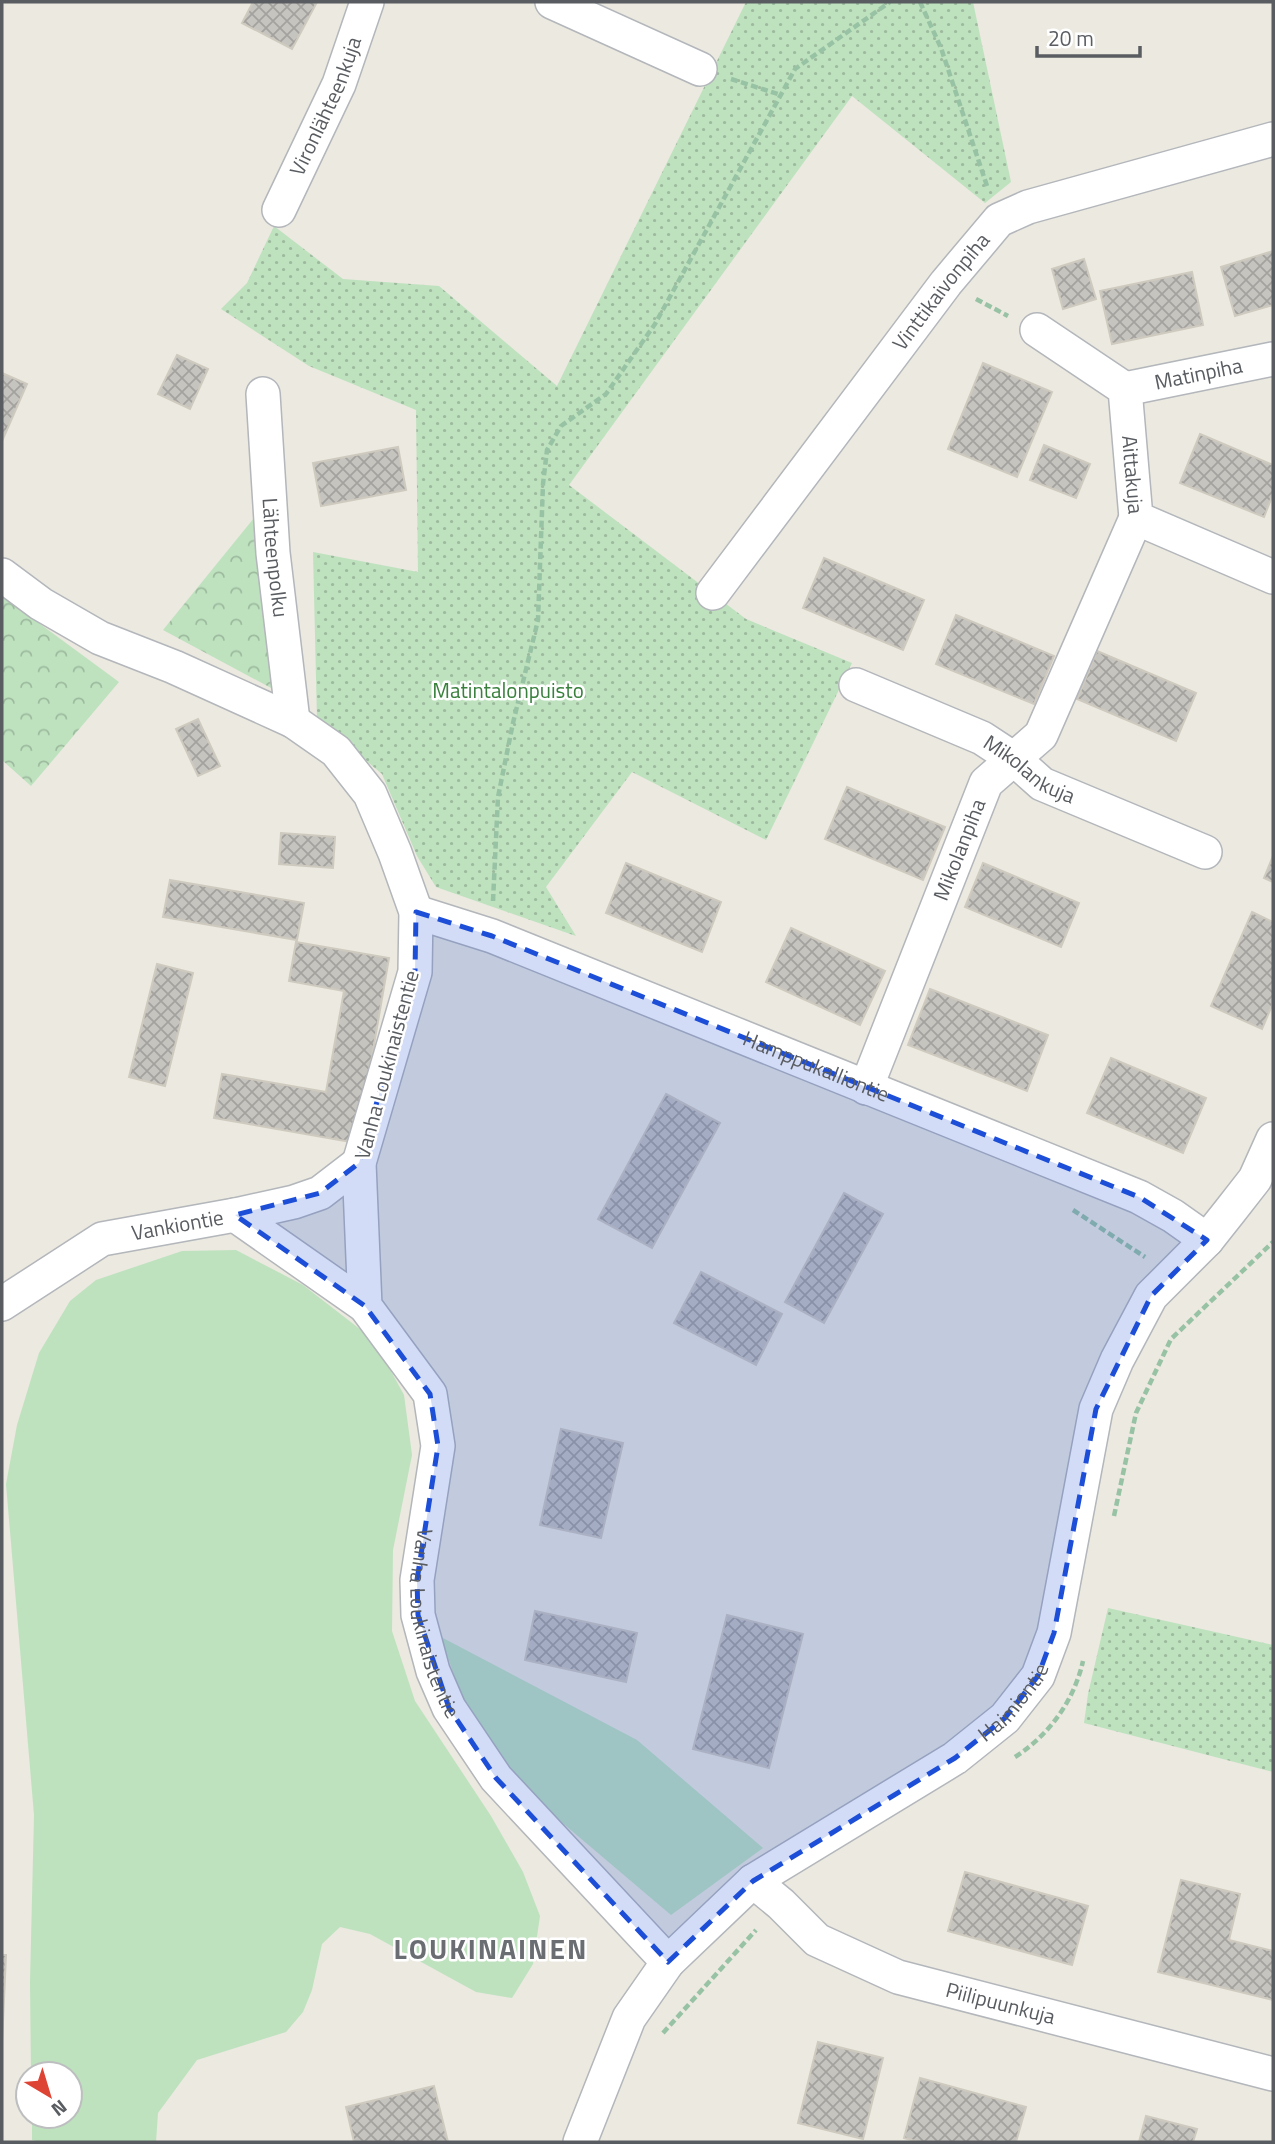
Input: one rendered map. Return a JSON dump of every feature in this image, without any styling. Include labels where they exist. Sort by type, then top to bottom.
[{"type":"street","name":"Vironlähteenkuja","points":[[279,210],[339,84],[367,2]]},
{"type":"street","points":[[552,2],[701,69]]},
{"type":"street","name":"Vinttikaivonpiha","points":[[713,593],[946,283],[999,220],[1028,208],[1273,139]]},
{"type":"street","points":[[1037,330],[1125,389]]},
{"type":"street","name":"Matinpiha","points":[[1125,389],[1273,359]]},
{"type":"street","name":"Aittakuja","points":[[1125,389],[1136,518],[1273,577]]},
{"type":"street","name":"Lähteenpolku","points":[[263,394],[273,553],[293,721]]},
{"type":"street","name":"Mikolanpiha","points":[[866,1088],[986,783],[1041,735],[1136,518]]},
{"type":"street","name":"Vanha Loukinaistentie","points":[[2,575],[41,604],[100,638],[174,667],[293,721],[336,751],[370,794],[416,912],[415,972],[359,1163],[365,1306],[430,1394],[438,1446],[417,1580],[418,1615],[433,1671],[449,1708],[496,1778],[668,1962]]},
{"type":"street","name":"Mikolankuja","points":[[856,685],[982,738],[1014,759],[1042,783],[1205,852]]},
{"type":"street","name":"Hamppukalliontie","points":[[416,912],[492,936],[1139,1196],[1207,1240]]},
{"type":"street","name":"Haimiontie","points":[[580,2142],[629,2018],[668,1962],[753,1881],[955,1758],[1005,1718],[1038,1676],[1055,1633],[1096,1409],[1132,1328],[1151,1296],[1264,1185],[1273,1139]]},
{"type":"street","name":"Vankiontie","points":[[2,1304],[102,1239],[294,1202],[320,1193],[359,1163]]},
{"type":"street","points":[[235,1215],[365,1306]]},
{"type":"street","name":"Piilipuunkuja","points":[[753,1881],[817,1940],[898,1977],[1273,2074]]},
{"type":"path","points":[[492,936],[498,797],[538,620],[543,484],[547,450],[561,426],[606,394],[655,324],[795,69],[890,2]]},
{"type":"path","points":[[920,2],[941,48],[999,220]]},
{"type":"path","points":[[701,69],[781,95]]},
{"type":"path","points":[[946,283],[1037,330]]},
{"type":"path","points":[[1072,1209],[1136,1249],[1168,1277],[1199,1313]]},
{"type":"highlighted area","points":[[416,912],[492,936],[1139,1197],[1207,1240],[1151,1296],[1096,1409],[1054,1633],[1038,1676],[1005,1718],[955,1758],[753,1881],[668,1962],[496,1778],[449,1708],[418,1615],[417,1580],[438,1446],[430,1394],[365,1306],[235,1215],[320,1193],[359,1163],[415,972]]},
{"type":"green space","name":"Matintalonpuisto","points":[[746,2],[973,2],[1011,182],[985,203],[852,96],[569,485],[746,619],[852,663],[766,840],[632,772],[546,887],[576,936],[436,887],[417,856],[382,774],[317,719],[313,552],[418,572],[416,410],[309,366],[221,309],[247,283],[274,226],[343,279],[439,286],[557,386]]},
{"type":"green space","points":[[254,518],[273,689],[163,630]]},
{"type":"green space","points":[[2,596],[119,682],[31,786],[2,760]]},
{"type":"green space","points":[[236,1250],[303,1285],[374,1340],[404,1395],[412,1455],[393,1550],[392,1631],[415,1701],[491,1816],[523,1872],[540,1916],[533,1964],[512,1998],[476,1992],[370,1934],[340,1927],[322,1944],[312,1990],[303,2012],[286,2032],[197,2060],[158,2113],[156,2142],[39,2142],[32,2140],[32,2130],[84,2130],[84,2060],[31,2060],[34,1815],[6,1484],[17,1425],[39,1353],[70,1301],[96,1280],[182,1251]]},
{"type":"green space","points":[[1108,1608],[1273,1645],[1273,1772],[1084,1723]]},
{"type":"green space","points":[[441,1637],[637,1740],[763,1848],[671,1915],[526,1792],[468,1716]]},
{"type":"building","points":[[253,2],[317,2],[292,49],[242,23]]},
{"type":"building","points":[[1273,251],[1273,305],[1235,316],[1221,267]]},
{"type":"building","points":[[1084,259],[1096,299],[1063,309],[1052,269]]},
{"type":"building","points":[[1192,272],[1203,325],[1112,344],[1100,291]]},
{"type":"building","points":[[177,355],[208,369],[190,409],[158,394]]},
{"type":"building","points":[[983,363],[1052,392],[1017,477],[948,449]]},
{"type":"building","points":[[2,373],[27,384],[2,441]]},
{"type":"building","points":[[1200,434],[1273,465],[1273,494],[1264,517],[1180,483]]},
{"type":"building","points":[[1044,445],[1090,464],[1076,498],[1030,480]]},
{"type":"building","points":[[398,447],[406,490],[321,506],[313,463]]},
{"type":"building","points":[[824,558],[924,600],[903,650],[803,608]]},
{"type":"building","points":[[956,615],[1054,656],[1034,704],[936,664]]},
{"type":"building","points":[[1097,651],[1196,693],[1176,741],[1077,699]]},
{"type":"building","points":[[198,719],[220,766],[198,776],[176,729]]},
{"type":"building","points":[[847,787],[945,827],[923,880],[825,839]]},
{"type":"building","points":[[281,833],[335,837],[333,868],[279,864]]},
{"type":"building","points":[[1273,856],[1273,882],[1264,878]]},
{"type":"building","points":[[626,863],[721,902],[702,952],[606,913]]},
{"type":"building","points":[[983,863],[1079,903],[1061,947],[965,907]]},
{"type":"building","points":[[170,880],[304,903],[297,940],[163,917]]},
{"type":"building","points":[[1252,912],[1273,922],[1273,1003],[1262,1029],[1211,1006]]},
{"type":"building","points":[[791,928],[885,971],[860,1025],[766,982]]},
{"type":"building","points":[[296,942],[389,958],[357,1143],[214,1118],[222,1074],[326,1092],[344,991],[289,981]]},
{"type":"building","points":[[157,964],[193,973],[165,1086],[129,1077]]},
{"type":"building","points":[[930,989],[1048,1035],[1027,1091],[908,1045]]},
{"type":"building","points":[[1111,1058],[1206,1098],[1183,1153],[1087,1113]]},
{"type":"building","points":[[666,1094],[720,1123],[652,1248],[598,1219]]},
{"type":"building","points":[[844,1193],[883,1214],[824,1323],[785,1302]]},
{"type":"building","points":[[701,1272],[782,1314],[756,1365],[674,1323]]},
{"type":"building","points":[[561,1429],[623,1443],[601,1538],[540,1525]]},
{"type":"building","points":[[535,1611],[637,1633],[626,1682],[525,1660]]},
{"type":"building","points":[[727,1615],[803,1634],[769,1768],[693,1749]]},
{"type":"building","points":[[965,1872],[1088,1906],[1072,1965],[948,1931]]},
{"type":"building","points":[[1181,1880],[1240,1894],[1229,1940],[1273,1951],[1273,2000],[1158,1972]]},
{"type":"building","points":[[2,1955],[6,1955],[2,2043]]},
{"type":"building","points":[[818,2042],[883,2058],[863,2139],[798,2123]]},
{"type":"building","points":[[920,2078],[1026,2107],[1016,2142],[919,2142],[904,2138]]},
{"type":"building","points":[[434,2086],[448,2142],[354,2142],[346,2107]]},
{"type":"building","points":[[1146,2116],[1197,2129],[1193,2142],[1139,2142]]},
{"type":"district","name":"LOUKINAINEN","points":[[491,1949]]}]
